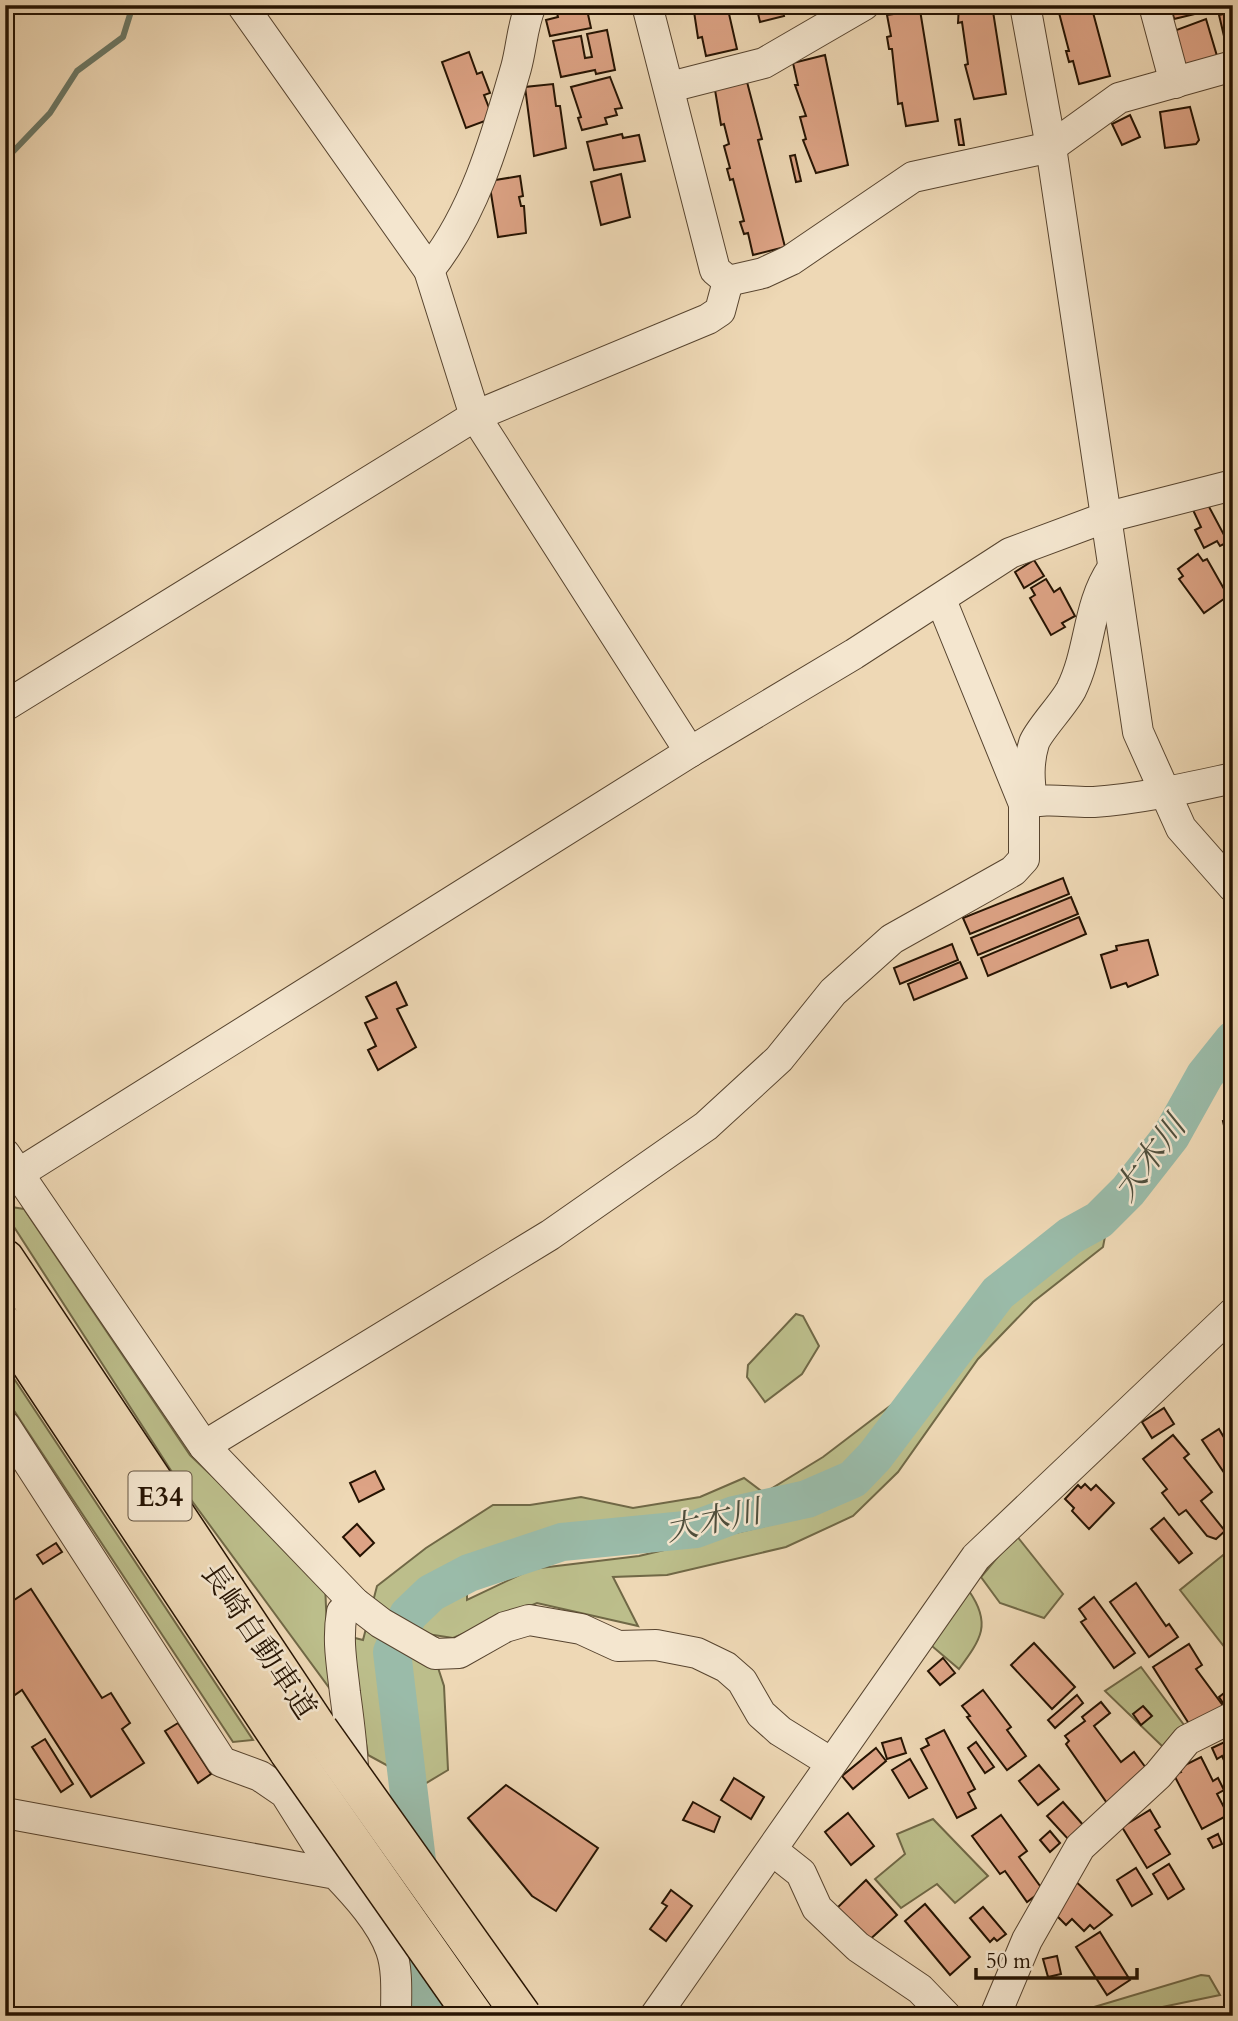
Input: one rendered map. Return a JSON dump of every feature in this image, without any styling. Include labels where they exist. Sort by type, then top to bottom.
[{"type":"highway","name":"長崎自動車道","points":[[5,1259],[319,1730],[522,2016]]},
{"type":"highway","name":"長崎自動車道","points":[[5,1325],[289,1752],[474,2016]]},
{"type":"street","points":[[242,5],[429,270],[475,416],[690,752]]},
{"type":"street","points":[[429,270],[454,233],[490,157],[517,64],[521,28],[531,5]]},
{"type":"street","points":[[647,5],[715,270],[728,281]]},
{"type":"street","points":[[670,87],[764,63],[864,5]]},
{"type":"street","points":[[1025,5],[1051,147],[1104,518],[1138,732],[1181,828],[1233,887]]},
{"type":"street","points":[[1154,5],[1175,83]]},
{"type":"street","points":[[728,281],[763,273],[791,260],[914,177],[1051,147],[1119,98],[1233,66]]},
{"type":"street","points":[[5,706],[475,416],[708,319],[719,311],[728,281]]},
{"type":"street","points":[[830,1762],[780,1731],[761,1714],[742,1681],[726,1667],[697,1653],[656,1645],[618,1646],[581,1629],[529,1620],[505,1627],[459,1653],[435,1654],[381,1623],[355,1603],[204,1446],[9,1170],[942,600],[1010,553],[1104,518],[1233,485]]},
{"type":"street","points":[[204,1446],[550,1235],[706,1126],[779,1059],[832,992],[892,939],[1013,871],[1024,859],[1028,774],[1035,738],[1051,722],[1080,670],[1095,599],[1112,569]]},
{"type":"street","points":[[942,600],[1028,803]]},
{"type":"street","points":[[1028,803],[1093,802],[1164,792],[1233,778]]},
{"type":"street","points":[[655,2016],[772,1850],[830,1762],[976,1557],[1233,1313]]},
{"type":"street","points":[[5,1426],[222,1762],[260,1776],[285,1793],[336,1874],[359,1897],[391,1949],[396,1979],[396,2016]]},
{"type":"street","points":[[336,1874],[351,1820],[353,1749],[338,1633],[342,1612],[355,1603]]},
{"type":"street","points":[[995,2016],[1027,1940],[1080,1847],[1158,1775],[1187,1740],[1233,1717]]},
{"type":"street","points":[[5,1813],[336,1874]]},
{"type":"street","points":[[772,1850],[801,1873],[817,1908],[858,1947],[920,1989],[946,2016]]},
{"type":"green space","points":[[5,1206],[24,1209],[190,1455],[325,1583],[327,1631],[363,1640],[377,1586],[426,1548],[493,1505],[530,1505],[581,1497],[633,1508],[700,1497],[744,1478],[764,1493],[823,1457],[907,1393],[879,1433],[838,1470],[687,1524],[560,1531],[467,1564],[467,1600],[532,1569],[639,1556],[790,1520],[854,1489],[880,1463],[1008,1296],[1069,1246],[1107,1226],[1103,1247],[1033,1302],[978,1359],[898,1472],[853,1516],[786,1547],[667,1575],[613,1577],[638,1626],[537,1603],[453,1638],[427,1634],[444,1686],[448,1770],[423,1785],[368,1755],[358,1698],[333,1693],[181,1486],[5,1213]]},
{"type":"green space","points":[[796,1314],[803,1316],[819,1346],[802,1374],[765,1402],[747,1377],[748,1365]]},
{"type":"green space","points":[[5,1365],[253,1740],[233,1742],[5,1397]]},
{"type":"green space","points":[[1016,1535],[1063,1594],[1044,1618],[1000,1603],[981,1577]]},
{"type":"green space","points":[[1233,1547],[1233,1658],[1180,1590]]},
{"type":"green space","points":[[969,1591],[980,1613],[981,1631],[959,1669],[926,1641]]},
{"type":"green space","points":[[1141,1667],[1187,1729],[1163,1747],[1105,1691]]},
{"type":"green space","points":[[933,1819],[988,1876],[955,1903],[937,1884],[901,1908],[875,1879],[905,1854],[897,1834]]},
{"type":"green space","points":[[1201,1975],[1209,1976],[1220,1995],[1119,2016],[1064,2016]]},
{"type":"building","points":[[555,5],[586,5],[591,28],[550,36],[546,20],[558,17]]},
{"type":"building","points":[[693,5],[727,5],[737,49],[706,56],[702,37],[698,38]]},
{"type":"building","points":[[756,5],[781,5],[784,16],[760,22]]},
{"type":"building","points":[[959,5],[992,5],[1006,94],[974,99],[965,65],[968,64],[962,22],[958,23]]},
{"type":"building","points":[[1054,5],[1091,5],[1110,76],[1079,84],[1073,61],[1069,62],[1066,51],[1069,51],[1058,9],[1055,10]]},
{"type":"building","points":[[1171,5],[1201,5],[1203,12],[1174,19]]},
{"type":"building","points":[[920,10],[938,121],[906,126],[902,103],[898,104],[892,49],[889,49],[887,37],[891,36],[887,15]]},
{"type":"building","points":[[1233,12],[1233,52],[1228,53],[1219,15]]},
{"type":"building","points":[[1206,19],[1217,56],[1182,69],[1171,32]]},
{"type":"building","points":[[607,30],[615,70],[596,74],[595,70],[561,77],[553,41],[581,36],[585,58],[592,57],[587,34]]},
{"type":"building","points":[[469,52],[477,74],[482,72],[490,93],[484,95],[493,118],[466,128],[442,62]]},
{"type":"building","points":[[825,55],[848,165],[816,173],[803,140],[806,139],[800,117],[806,116],[795,85],[798,85],[793,63]]},
{"type":"building","points":[[610,77],[622,108],[615,109],[617,115],[605,118],[607,124],[582,130],[578,118],[581,117],[571,87]]},
{"type":"building","points":[[747,82],[762,139],[758,140],[785,247],[753,255],[748,233],[744,234],[740,222],[744,221],[733,179],[730,180],[727,169],[730,168],[724,146],[729,144],[724,124],[721,125],[715,90]]},
{"type":"building","points":[[553,84],[556,106],[560,106],[566,148],[534,156],[525,87]]},
{"type":"building","points":[[1190,107],[1199,140],[1196,144],[1165,148],[1160,112]]},
{"type":"building","points":[[1130,115],[1140,137],[1122,145],[1112,124]]},
{"type":"building","points":[[960,119],[964,145],[959,145],[955,120]]},
{"type":"building","points":[[622,134],[623,138],[639,135],[645,161],[594,170],[587,142]]},
{"type":"building","points":[[795,155],[801,181],[796,182],[790,156]]},
{"type":"building","points":[[621,174],[630,217],[601,225],[591,182]]},
{"type":"building","points":[[520,176],[523,196],[519,197],[521,206],[524,206],[526,233],[498,237],[489,181]]},
{"type":"building","points":[[1207,503],[1230,541],[1220,546],[1217,541],[1204,548],[1195,530],[1201,527],[1193,510]]},
{"type":"building","points":[[1198,554],[1203,561],[1207,559],[1228,596],[1204,613],[1179,579],[1183,576],[1178,569]]},
{"type":"building","points":[[1034,560],[1044,576],[1024,588],[1015,572]]},
{"type":"building","points":[[1046,579],[1054,592],[1060,588],[1075,616],[1062,623],[1065,627],[1051,635],[1030,598],[1035,595],[1031,588]]},
{"type":"building","points":[[1063,878],[1069,894],[970,934],[963,918]]},
{"type":"building","points":[[1071,897],[1078,914],[978,955],[971,938]]},
{"type":"building","points":[[1079,917],[1086,934],[988,976],[981,958]]},
{"type":"building","points":[[1148,940],[1158,975],[1128,987],[1126,983],[1111,988],[1101,955],[1117,950],[1116,946]]},
{"type":"building","points":[[952,944],[958,960],[900,984],[894,968]]},
{"type":"building","points":[[960,962],[967,978],[914,1000],[908,984]]},
{"type":"building","points":[[396,982],[407,1005],[397,1009],[416,1047],[378,1070],[368,1050],[376,1046],[365,1023],[377,1018],[366,997]]},
{"type":"building","points":[[1233,1119],[1233,1158],[1231,1158],[1223,1121]]},
{"type":"building","points":[[1164,1408],[1174,1424],[1152,1438],[1142,1422]]},
{"type":"building","points":[[1219,1429],[1233,1453],[1233,1486],[1202,1440]]},
{"type":"building","points":[[1173,1435],[1189,1454],[1184,1458],[1212,1492],[1201,1501],[1225,1531],[1216,1539],[1207,1536],[1186,1510],[1179,1515],[1162,1493],[1167,1489],[1143,1459]]},
{"type":"building","points":[[375,1471],[384,1489],[359,1502],[350,1483]]},
{"type":"building","points":[[1085,1484],[1091,1490],[1096,1485],[1114,1503],[1089,1529],[1065,1499],[1078,1485],[1081,1488]]},
{"type":"building","points":[[1164,1518],[1192,1553],[1179,1563],[1151,1529]]},
{"type":"building","points":[[357,1524],[374,1543],[360,1556],[343,1537]]},
{"type":"building","points":[[56,1543],[62,1552],[43,1564],[37,1555]]},
{"type":"building","points":[[1136,1583],[1166,1626],[1169,1624],[1178,1637],[1149,1657],[1110,1602]]},
{"type":"building","points":[[31,1589],[102,1698],[111,1693],[130,1723],[122,1729],[144,1763],[91,1797],[22,1690],[12,1697],[5,1686],[5,1606]]},
{"type":"building","points":[[1094,1597],[1135,1653],[1114,1668],[1081,1622],[1086,1619],[1079,1609]]},
{"type":"building","points":[[1034,1643],[1075,1687],[1052,1709],[1011,1665]]},
{"type":"building","points":[[1189,1644],[1202,1665],[1196,1669],[1224,1707],[1191,1727],[1153,1667]]},
{"type":"building","points":[[943,1658],[955,1673],[940,1685],[928,1671]]},
{"type":"building","points":[[983,1690],[1011,1727],[1007,1730],[1026,1756],[1007,1770],[967,1717],[970,1716],[962,1706]]},
{"type":"building","points":[[1228,1690],[1233,1702],[1225,1706],[1219,1697]]},
{"type":"building","points":[[1077,1695],[1083,1703],[1055,1728],[1048,1720]]},
{"type":"building","points":[[1101,1702],[1110,1713],[1094,1726],[1121,1762],[1134,1752],[1146,1768],[1131,1780],[1135,1785],[1109,1806],[1066,1744],[1069,1741],[1065,1736],[1085,1721],[1082,1717]]},
{"type":"building","points":[[1143,1706],[1152,1716],[1141,1725],[1133,1714]]},
{"type":"building","points":[[178,1723],[211,1774],[198,1783],[165,1731]]},
{"type":"building","points":[[944,1730],[975,1789],[968,1793],[976,1808],[957,1818],[921,1749],[929,1745],[926,1739]]},
{"type":"building","points":[[901,1738],[906,1753],[887,1759],[882,1743]]},
{"type":"building","points":[[1233,1738],[1233,1769],[1229,1771],[1222,1756],[1217,1759],[1212,1748]]},
{"type":"building","points":[[45,1739],[73,1784],[61,1792],[32,1747]]},
{"type":"building","points":[[976,1742],[994,1767],[985,1773],[968,1748]]},
{"type":"building","points":[[876,1748],[886,1761],[853,1789],[842,1776]]},
{"type":"building","points":[[1201,1757],[1213,1781],[1218,1778],[1224,1790],[1217,1794],[1228,1815],[1202,1829],[1174,1775],[1181,1772],[1179,1768]]},
{"type":"building","points":[[910,1759],[927,1788],[909,1798],[892,1770]]},
{"type":"building","points":[[1039,1765],[1059,1789],[1038,1805],[1019,1781]]},
{"type":"building","points":[[734,1778],[764,1797],[751,1819],[721,1800]]},
{"type":"building","points":[[506,1785],[598,1848],[556,1911],[532,1896],[468,1818]]},
{"type":"building","points":[[693,1802],[720,1817],[714,1832],[683,1820]]},
{"type":"building","points":[[1063,1802],[1084,1826],[1068,1839],[1047,1816]]},
{"type":"building","points":[[1150,1810],[1160,1827],[1155,1830],[1170,1854],[1147,1868],[1122,1827]]},
{"type":"building","points":[[848,1813],[874,1846],[851,1865],[825,1832]]},
{"type":"building","points":[[1001,1815],[1027,1851],[1019,1857],[1043,1890],[1027,1902],[1005,1871],[1000,1874],[972,1836]]},
{"type":"building","points":[[1050,1831],[1060,1843],[1050,1852],[1040,1840]]},
{"type":"building","points":[[1218,1834],[1222,1844],[1213,1848],[1208,1839]]},
{"type":"building","points":[[1169,1864],[1184,1889],[1168,1899],[1153,1874]]},
{"type":"building","points":[[1136,1868],[1152,1894],[1132,1906],[1117,1880]]},
{"type":"building","points":[[1072,1878],[1112,1915],[1094,1929],[1090,1925],[1084,1931],[1072,1919],[1066,1925],[1054,1913]]},
{"type":"building","points":[[866,1880],[897,1915],[867,1942],[837,1908]]},
{"type":"building","points":[[671,1890],[692,1906],[666,1941],[650,1929],[667,1906],[662,1903]]},
{"type":"building","points":[[925,1904],[970,1957],[950,1975],[905,1921]]},
{"type":"building","points":[[983,1907],[1006,1934],[997,1941],[994,1938],[990,1942],[970,1918]]},
{"type":"building","points":[[1100,1932],[1130,1980],[1107,1995],[1076,1947]]},
{"type":"building","points":[[1057,1956],[1061,1974],[1048,1977],[1043,1959]]},
{"type":"waterway","points":[[5,160],[50,113],[77,71],[123,37],[133,5]]},
{"type":"waterway","name":"大木川","points":[[431,2016],[431,1978],[392,1652],[408,1615],[431,1593],[469,1573],[562,1542],[696,1529],[734,1515],[807,1499],[853,1479],[875,1456],[998,1293],[1070,1236],[1099,1220],[1128,1191],[1171,1136],[1205,1075],[1233,1040]]}]
